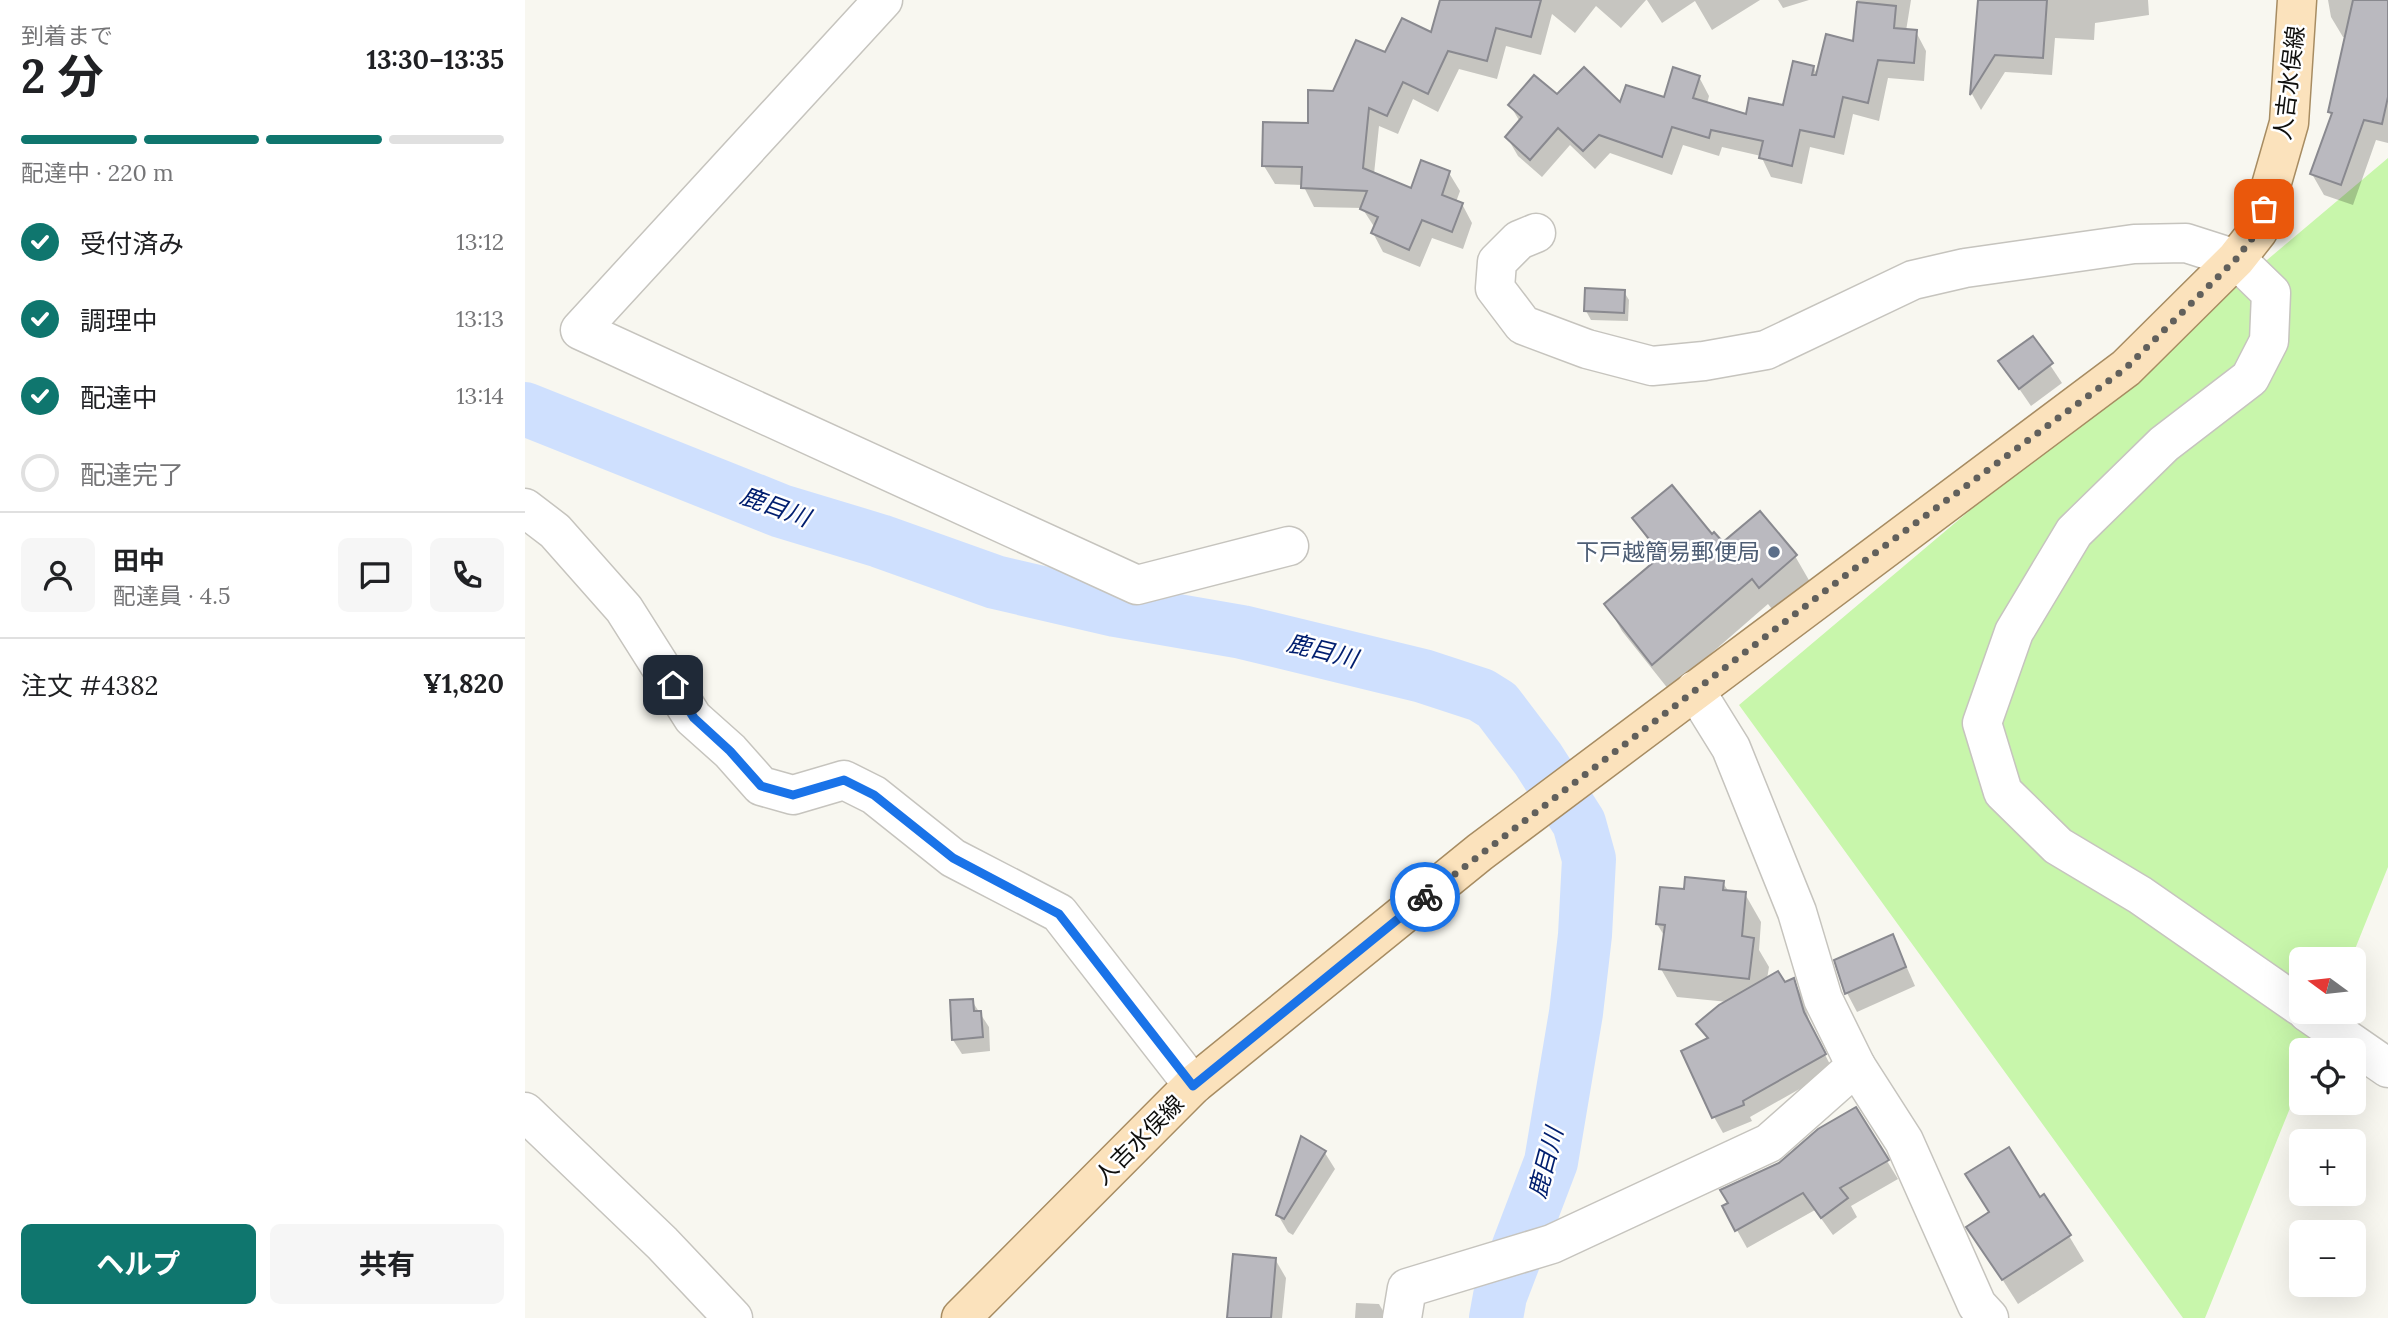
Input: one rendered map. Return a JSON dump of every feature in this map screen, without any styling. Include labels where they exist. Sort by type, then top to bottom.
[{"type":"main road","name":"人吉水俣線","points":[[961,1318],[1193,1086],[1480,852],[2126,368],[2236,259],[2258,231],[2289,123],[2297,0]]},
{"type":"street","points":[[883,0],[580,330],[1137,585],[1289,546]]},
{"type":"street","points":[[1536,233],[1519,240],[1497,262],[1495,288],[1523,325],[1587,349],[1652,366],[1704,361],[1766,349],[1913,281],[1965,268],[2134,244],[2186,243],[2236,259],[2271,293],[2269,341],[2250,378],[2164,444],[2074,532],[2014,632],[1982,723],[2003,792],[2058,846],[2140,895],[2289,999]]},
{"type":"street","points":[[525,509],[555,531],[624,609],[694,718],[730,751],[761,786],[793,795],[844,780],[874,795],[953,858],[1059,914],[1193,1086]]},
{"type":"street","points":[[1695,690],[1731,748],[1797,912],[1823,999],[1856,1066],[1904,1141],[1977,1305],[1989,1318]]},
{"type":"street","points":[[2324,1024],[2388,1068]]},
{"type":"street","points":[[1402,1318],[1407,1288],[1552,1244],[1769,1143],[1856,1066]]},
{"type":"street","points":[[525,1112],[662,1244],[733,1318]]},
{"type":"green space","points":[[2388,158],[2388,867],[2356,947],[2289,947],[2289,1024],[2325,1024],[2319,1038],[2289,1038],[2289,1111],[2205,1318],[2183,1318],[1739,705]]},
{"type":"building","points":[[1440,0],[1541,0],[1531,37],[1496,28],[1487,61],[1448,51],[1428,94],[1403,82],[1387,116],[1369,108],[1363,168],[1411,188],[1421,160],[1450,171],[1442,195],[1463,203],[1452,232],[1422,220],[1409,250],[1371,233],[1378,217],[1360,209],[1367,191],[1301,188],[1302,167],[1262,166],[1263,122],[1308,123],[1308,90],[1333,91],[1356,40],[1385,52],[1402,18],[1431,32]]},
{"type":"building","points":[[1978,0],[2047,0],[2043,58],[1995,55],[1970,95]]},
{"type":"building","points":[[2353,0],[2388,0],[2388,97],[2382,124],[2364,120],[2341,185],[2310,174],[2332,113],[2328,112]]},
{"type":"building","points":[[1857,2],[1896,6],[1894,28],[1917,30],[1914,63],[1878,60],[1868,103],[1843,97],[1834,137],[1800,130],[1792,166],[1759,158],[1763,141],[1711,130],[1709,138],[1672,127],[1662,157],[1599,135],[1583,151],[1558,128],[1530,160],[1505,137],[1522,117],[1508,105],[1534,75],[1557,94],[1584,67],[1620,102],[1626,85],[1664,97],[1673,67],[1700,76],[1693,98],[1746,114],[1749,98],[1783,105],[1793,61],[1814,66],[1812,75],[1816,75],[1826,34],[1853,41]]},
{"type":"building","points":[[1585,288],[1625,290],[1624,313],[1584,311]]},
{"type":"building","points":[[2033,336],[2053,363],[2019,389],[1998,361]]},
{"type":"building","name":"下戸越簡易郵便局","points":[[1672,485],[1712,534],[1714,532],[1723,542],[1760,511],[1797,555],[1759,588],[1752,579],[1652,665],[1604,604],[1662,555],[1632,518]]},
{"type":"building","points":[[1685,877],[1724,881],[1723,890],[1746,892],[1742,936],[1754,938],[1749,979],[1659,969],[1665,925],[1656,924],[1660,887],[1684,889]]},
{"type":"building","points":[[1893,934],[1906,967],[1845,994],[1834,960]]},
{"type":"building","points":[[1778,971],[1785,982],[1794,978],[1804,1012],[1826,1054],[1743,1101],[1744,1105],[1712,1118],[1681,1051],[1708,1038],[1696,1024],[1719,1005]]},
{"type":"building","points":[[973,999],[974,1011],[981,1011],[983,1037],[952,1040],[950,1000]]},
{"type":"building","points":[[1856,1107],[1889,1160],[1840,1188],[1848,1198],[1821,1218],[1803,1193],[1735,1231],[1722,1206],[1728,1203],[1720,1190],[1779,1163],[1818,1129]]},
{"type":"building","points":[[1301,1136],[1326,1151],[1284,1219],[1276,1215]]},
{"type":"building","points":[[2009,1147],[2040,1197],[2044,1194],[2071,1235],[2002,1280],[1966,1227],[1989,1212],[1965,1174]]},
{"type":"building","points":[[1233,1254],[1276,1258],[1271,1318],[1227,1318]]},
{"type":"waterway","name":"鹿目川","points":[[525,409],[781,511],[880,541],[995,582],[1115,610],[1242,632],[1423,676],[1481,695],[1497,705],[1538,759],[1579,823],[1589,859],[1585,935],[1576,1013],[1551,1162],[1500,1296],[1496,1318]]},
{"type":"way so far","points":[[1425,897],[1480,852],[1867,559],[2126,368],[2236,259],[2258,231],[2264,209]]},
{"type":"place","name":"下戸越簡易郵便局","points":[[1774,552]]},
{"type":"route","points":[[673,685],[694,718],[730,751],[761,786],[793,795],[844,780],[874,795],[953,858],[1059,914],[1193,1086],[1425,897]]}]
